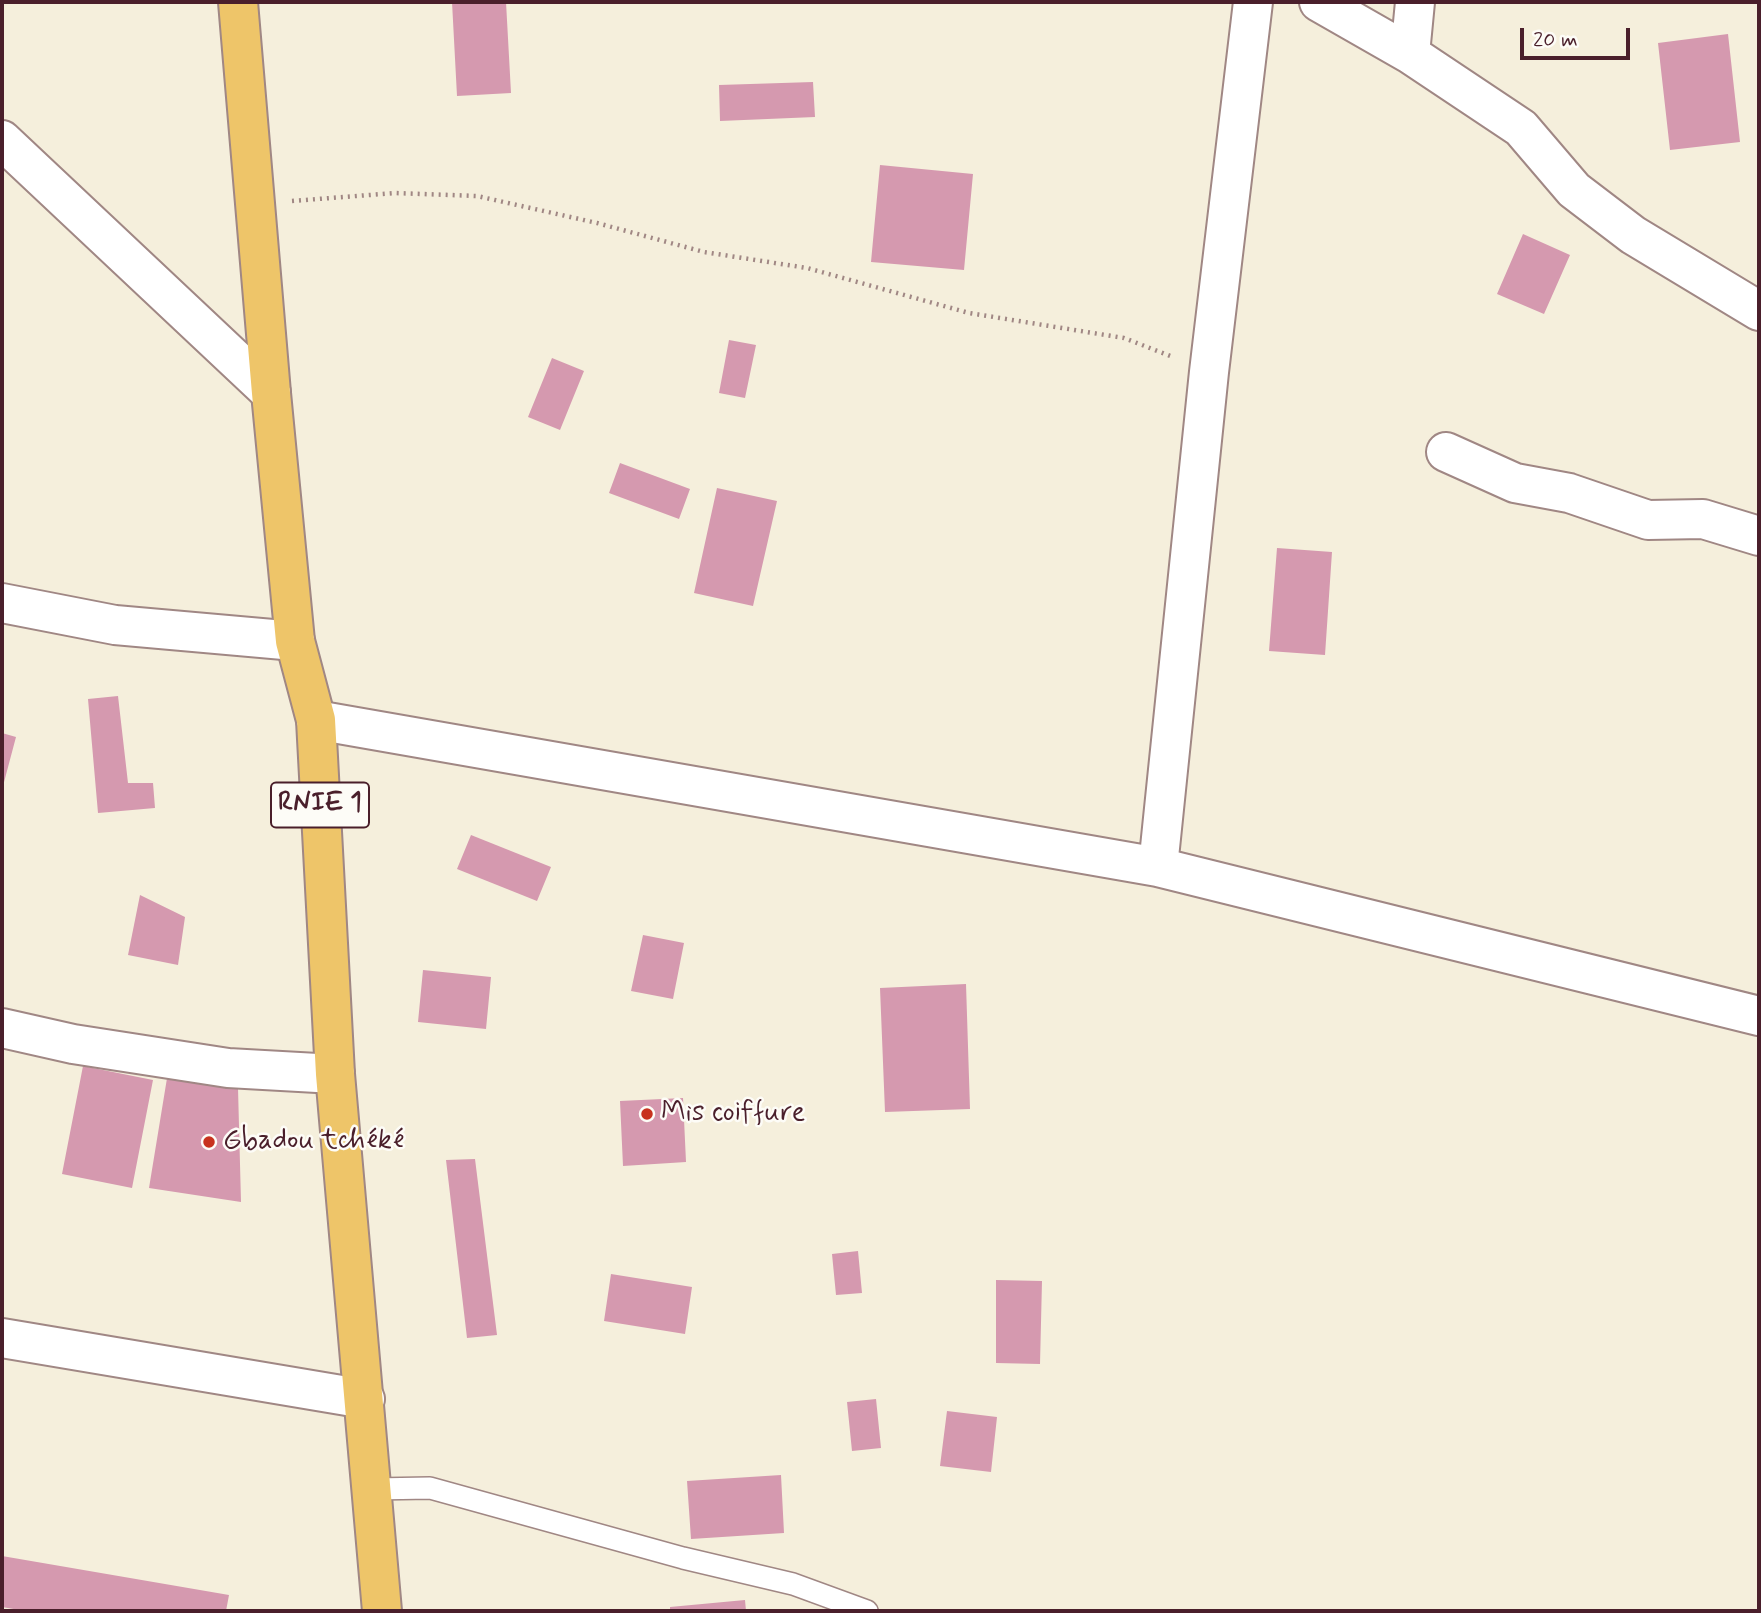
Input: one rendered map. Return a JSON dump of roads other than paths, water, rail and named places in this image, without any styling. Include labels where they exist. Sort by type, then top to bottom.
[{"type":"highway","name":"RNIE 1","points":[[238,2],[295,641],[316,720],[335,1074],[382,1611]]},
{"type":"street","points":[[1158,867],[1209,372],[1253,2]]},
{"type":"street","points":[[1318,2],[1409,54],[1521,128],[1574,190],[1633,235],[1759,311]]},
{"type":"street","points":[[1409,54],[1415,2]]},
{"type":"street","points":[[2,140],[271,393]]},
{"type":"street","points":[[1446,452],[1515,483],[1569,493],[1648,520],[1703,519],[1759,536]]},
{"type":"street","points":[[2,603],[115,625],[295,641]]},
{"type":"street","points":[[316,720],[1158,867],[1759,1016]]},
{"type":"street","points":[[2,1028],[73,1044],[229,1069],[335,1074]]},
{"type":"street","points":[[2,1338],[365,1399]]},
{"type":"lane","points":[[373,1489],[430,1488],[682,1558],[793,1584],[867,1611]]},
{"type":"place","name":"Mis coiffure","points":[[647,1114]]},
{"type":"place","name":"Gbadou tchéké","points":[[209,1142]]}]
